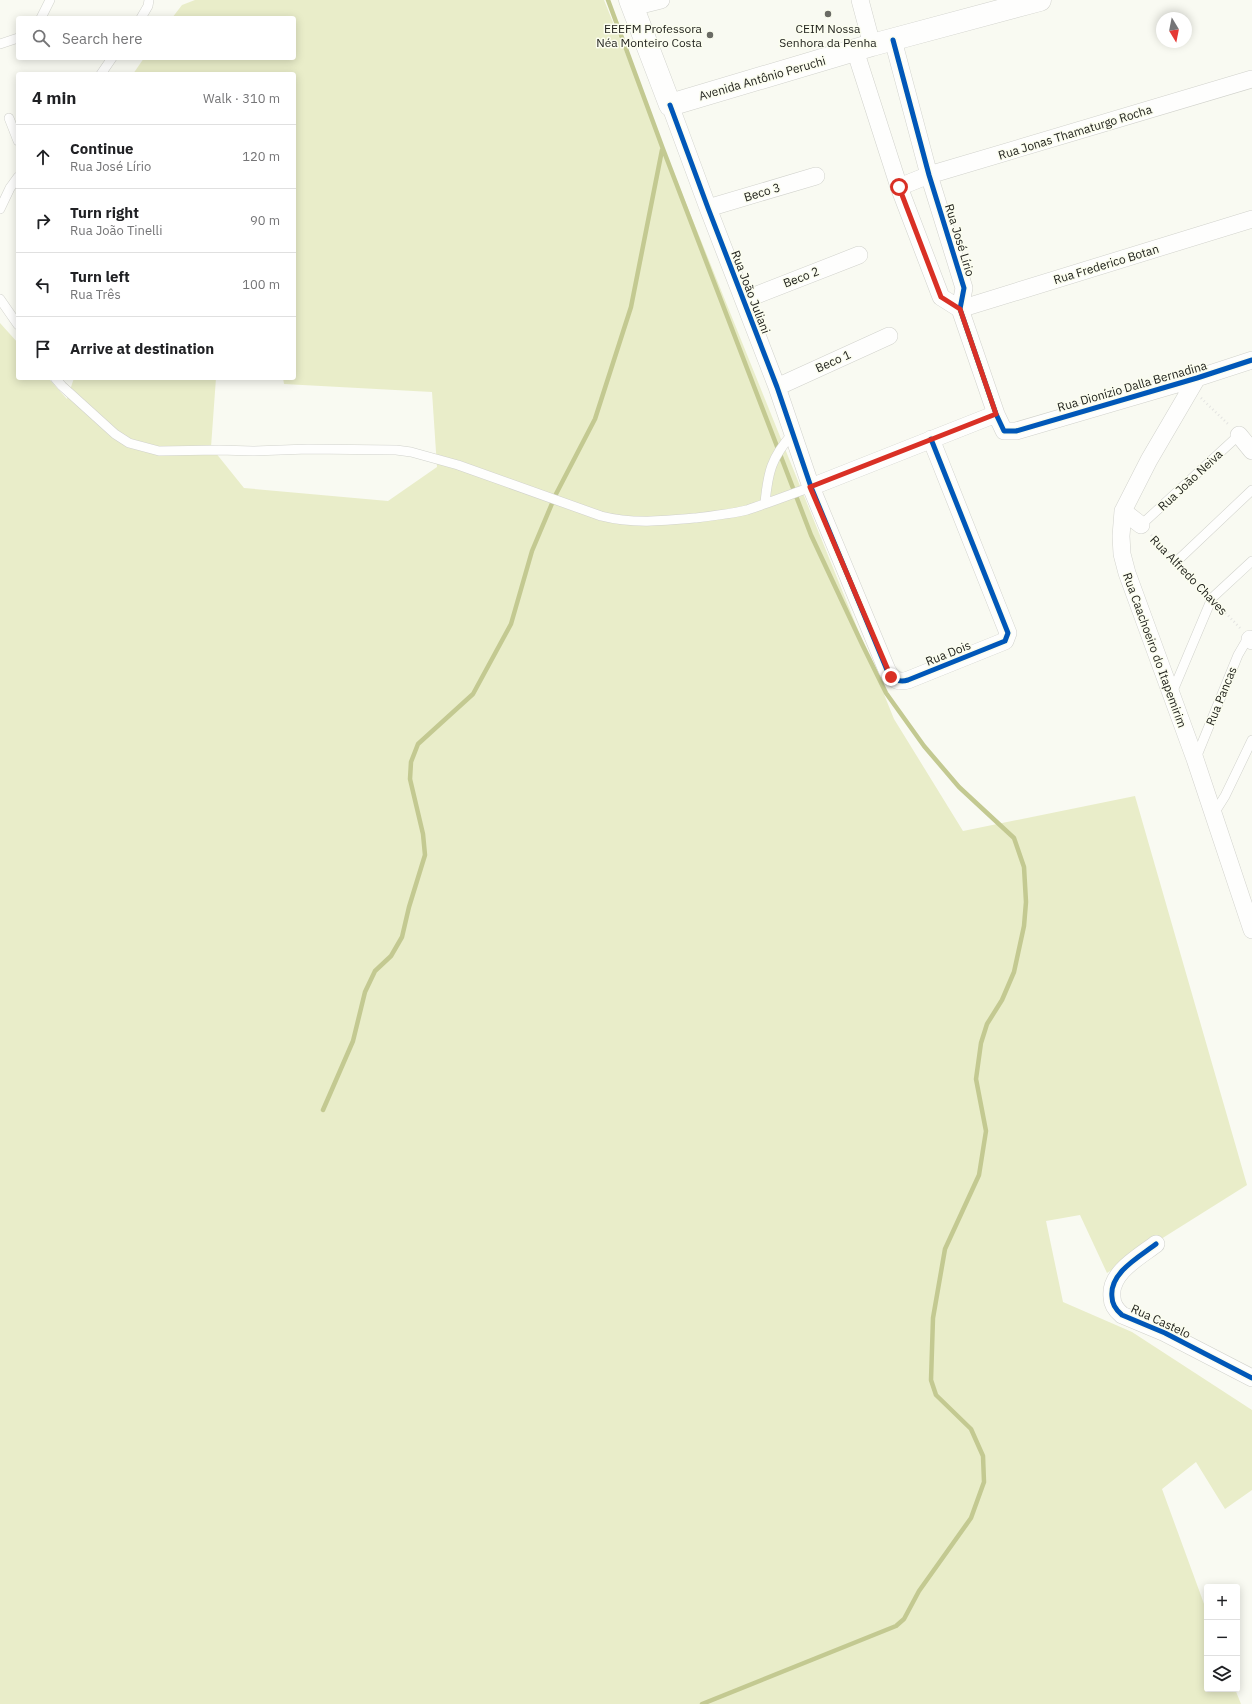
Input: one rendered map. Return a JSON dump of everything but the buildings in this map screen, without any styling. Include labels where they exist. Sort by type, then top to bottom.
[{"type":"main road","name":"Avenida Antônio Peruchi","points":[[670,105],[864,48],[1040,0]]},
{"type":"main road","name":"Rua João Juliani","points":[[632,4],[670,105]]},
{"type":"street","points":[[632,4],[661,0]]},
{"type":"street","points":[[860,0],[864,48],[899,187],[941,297],[960,309]]},
{"type":"street","name":"Rua José Lírio","points":[[893,40],[929,175],[964,288],[960,309],[996,414],[1004,431],[1016,431]]},
{"type":"street","name":"Rua Jonas Thamaturgo Rocha","points":[[899,187],[929,175],[1252,79]]},
{"type":"street","name":"Rua João Juliani","points":[[670,105],[777,386],[810,487],[887,670],[891,677],[898,681]]},
{"type":"street","name":"Beco 3","points":[[708,208],[816,176]]},
{"type":"street","name":"Rua Frederico Botan","points":[[960,309],[1252,219]]},
{"type":"street","name":"Beco 2","points":[[744,300],[859,255]]},
{"type":"street","name":"Beco 1","points":[[777,386],[889,336]]},
{"type":"street","name":"Rua Dionízio Dalla Bernadina","points":[[1016,431],[1194,383],[1252,360]]},
{"type":"street","name":"Rua Caachoeiro do Itapemirim","points":[[1194,383],[1148,460],[1123,511],[1121,536],[1122,554],[1127,573],[1195,759],[1252,930]]},
{"type":"street","points":[[810,487],[996,414]]},
{"type":"street","points":[[1239,435],[1252,451]]},
{"type":"street","name":"Rua Dois","points":[[898,681],[908,680],[1005,641],[1008,633],[932,439]]},
{"type":"street","name":"Rua Alfredo Chaves","points":[[1123,511],[1141,525]]},
{"type":"street","name":"Rua Castelo","points":[[1156,1244],[1126,1267],[1113,1283],[1112,1299],[1116,1310],[1122,1315],[1165,1333],[1252,1378]]},
{"type":"lane","points":[[42,16],[50,0]]},
{"type":"lane","points":[[141,16],[148,6],[148,0]]},
{"type":"lane","points":[[0,44],[16,39]]},
{"type":"lane","points":[[102,72],[111,60]]},
{"type":"lane","points":[[9,118],[16,136]]},
{"type":"lane","points":[[0,209],[10,188],[16,180]]},
{"type":"lane","points":[[0,299],[16,322]]},
{"type":"lane","points":[[57,380],[115,434],[129,442],[159,451],[253,451],[308,449],[396,450],[411,452],[458,465],[600,516],[620,521],[646,522],[732,513],[810,487]]},
{"type":"lane","points":[[765,503],[767,480],[772,463],[781,447],[792,434]]},
{"type":"lane","name":"Rua João Neiva","points":[[1141,525],[1239,435]]},
{"type":"lane","points":[[1177,561],[1252,490]]},
{"type":"lane","points":[[1172,693],[1212,598],[1252,561]]},
{"type":"lane","name":"Rua Pancas","points":[[1195,759],[1238,654],[1251,639]]},
{"type":"lane","points":[[1213,815],[1225,796],[1252,740]]},
{"type":"path","points":[[1194,383],[1239,435]]},
{"type":"green space","points":[[195,0],[604,0],[894,719],[963,831],[1135,796],[1247,1185],[1107,1273],[1080,1215],[1046,1221],[1063,1302],[1132,1332],[1252,1410],[1252,1490],[1225,1509],[1196,1462],[1162,1489],[1204,1604],[1204,1692],[1236,1692],[1241,1704],[0,1704],[0,323],[16,341],[16,380],[50,380],[67,399],[73,380],[216,380],[211,447],[244,488],[388,501],[437,467],[432,392],[284,384],[283,380],[296,380],[296,72],[134,72],[143,60],[296,60],[296,16],[174,16],[182,5]]},
{"type":"waterway","points":[[608,0],[663,149],[811,535],[886,693],[924,746],[959,787],[1014,838],[1024,867],[1026,902],[1024,926],[1014,972],[1002,1000],[987,1024],[981,1043],[976,1079],[986,1131],[979,1175],[945,1249],[933,1318],[931,1380],[936,1395],[971,1429],[983,1456],[984,1482],[971,1518],[919,1591],[904,1619],[896,1626],[702,1704]]},
{"type":"waterway","points":[[323,1110],[353,1041],[365,992],[375,971],[391,956],[402,937],[409,907],[425,855],[423,834],[410,779],[411,762],[418,744],[473,694],[511,624],[532,551],[556,494],[595,419],[631,307],[662,150]]},
{"type":"cycle path","points":[[893,40],[929,175],[964,288],[960,309],[996,414],[1004,431],[1016,431],[1197,378],[1252,360]]},
{"type":"cycle path","points":[[670,105],[777,387],[811,487],[887,670],[891,676],[898,681],[908,680],[1005,641],[1008,633],[931,439]]},
{"type":"cycle path","points":[[1156,1244],[1126,1266],[1115,1280],[1112,1288],[1112,1297],[1116,1309],[1122,1315],[1165,1333],[1252,1378]]},
{"type":"place","name":"CEIM Nossa Senhora da Penha","points":[[828,14]]},
{"type":"place","name":"EEEFM Professora Néa Monteiro Costa","points":[[710,35]]},
{"type":"route","points":[[891,677],[810,487],[996,414],[960,309],[941,297],[899,187]]}]
